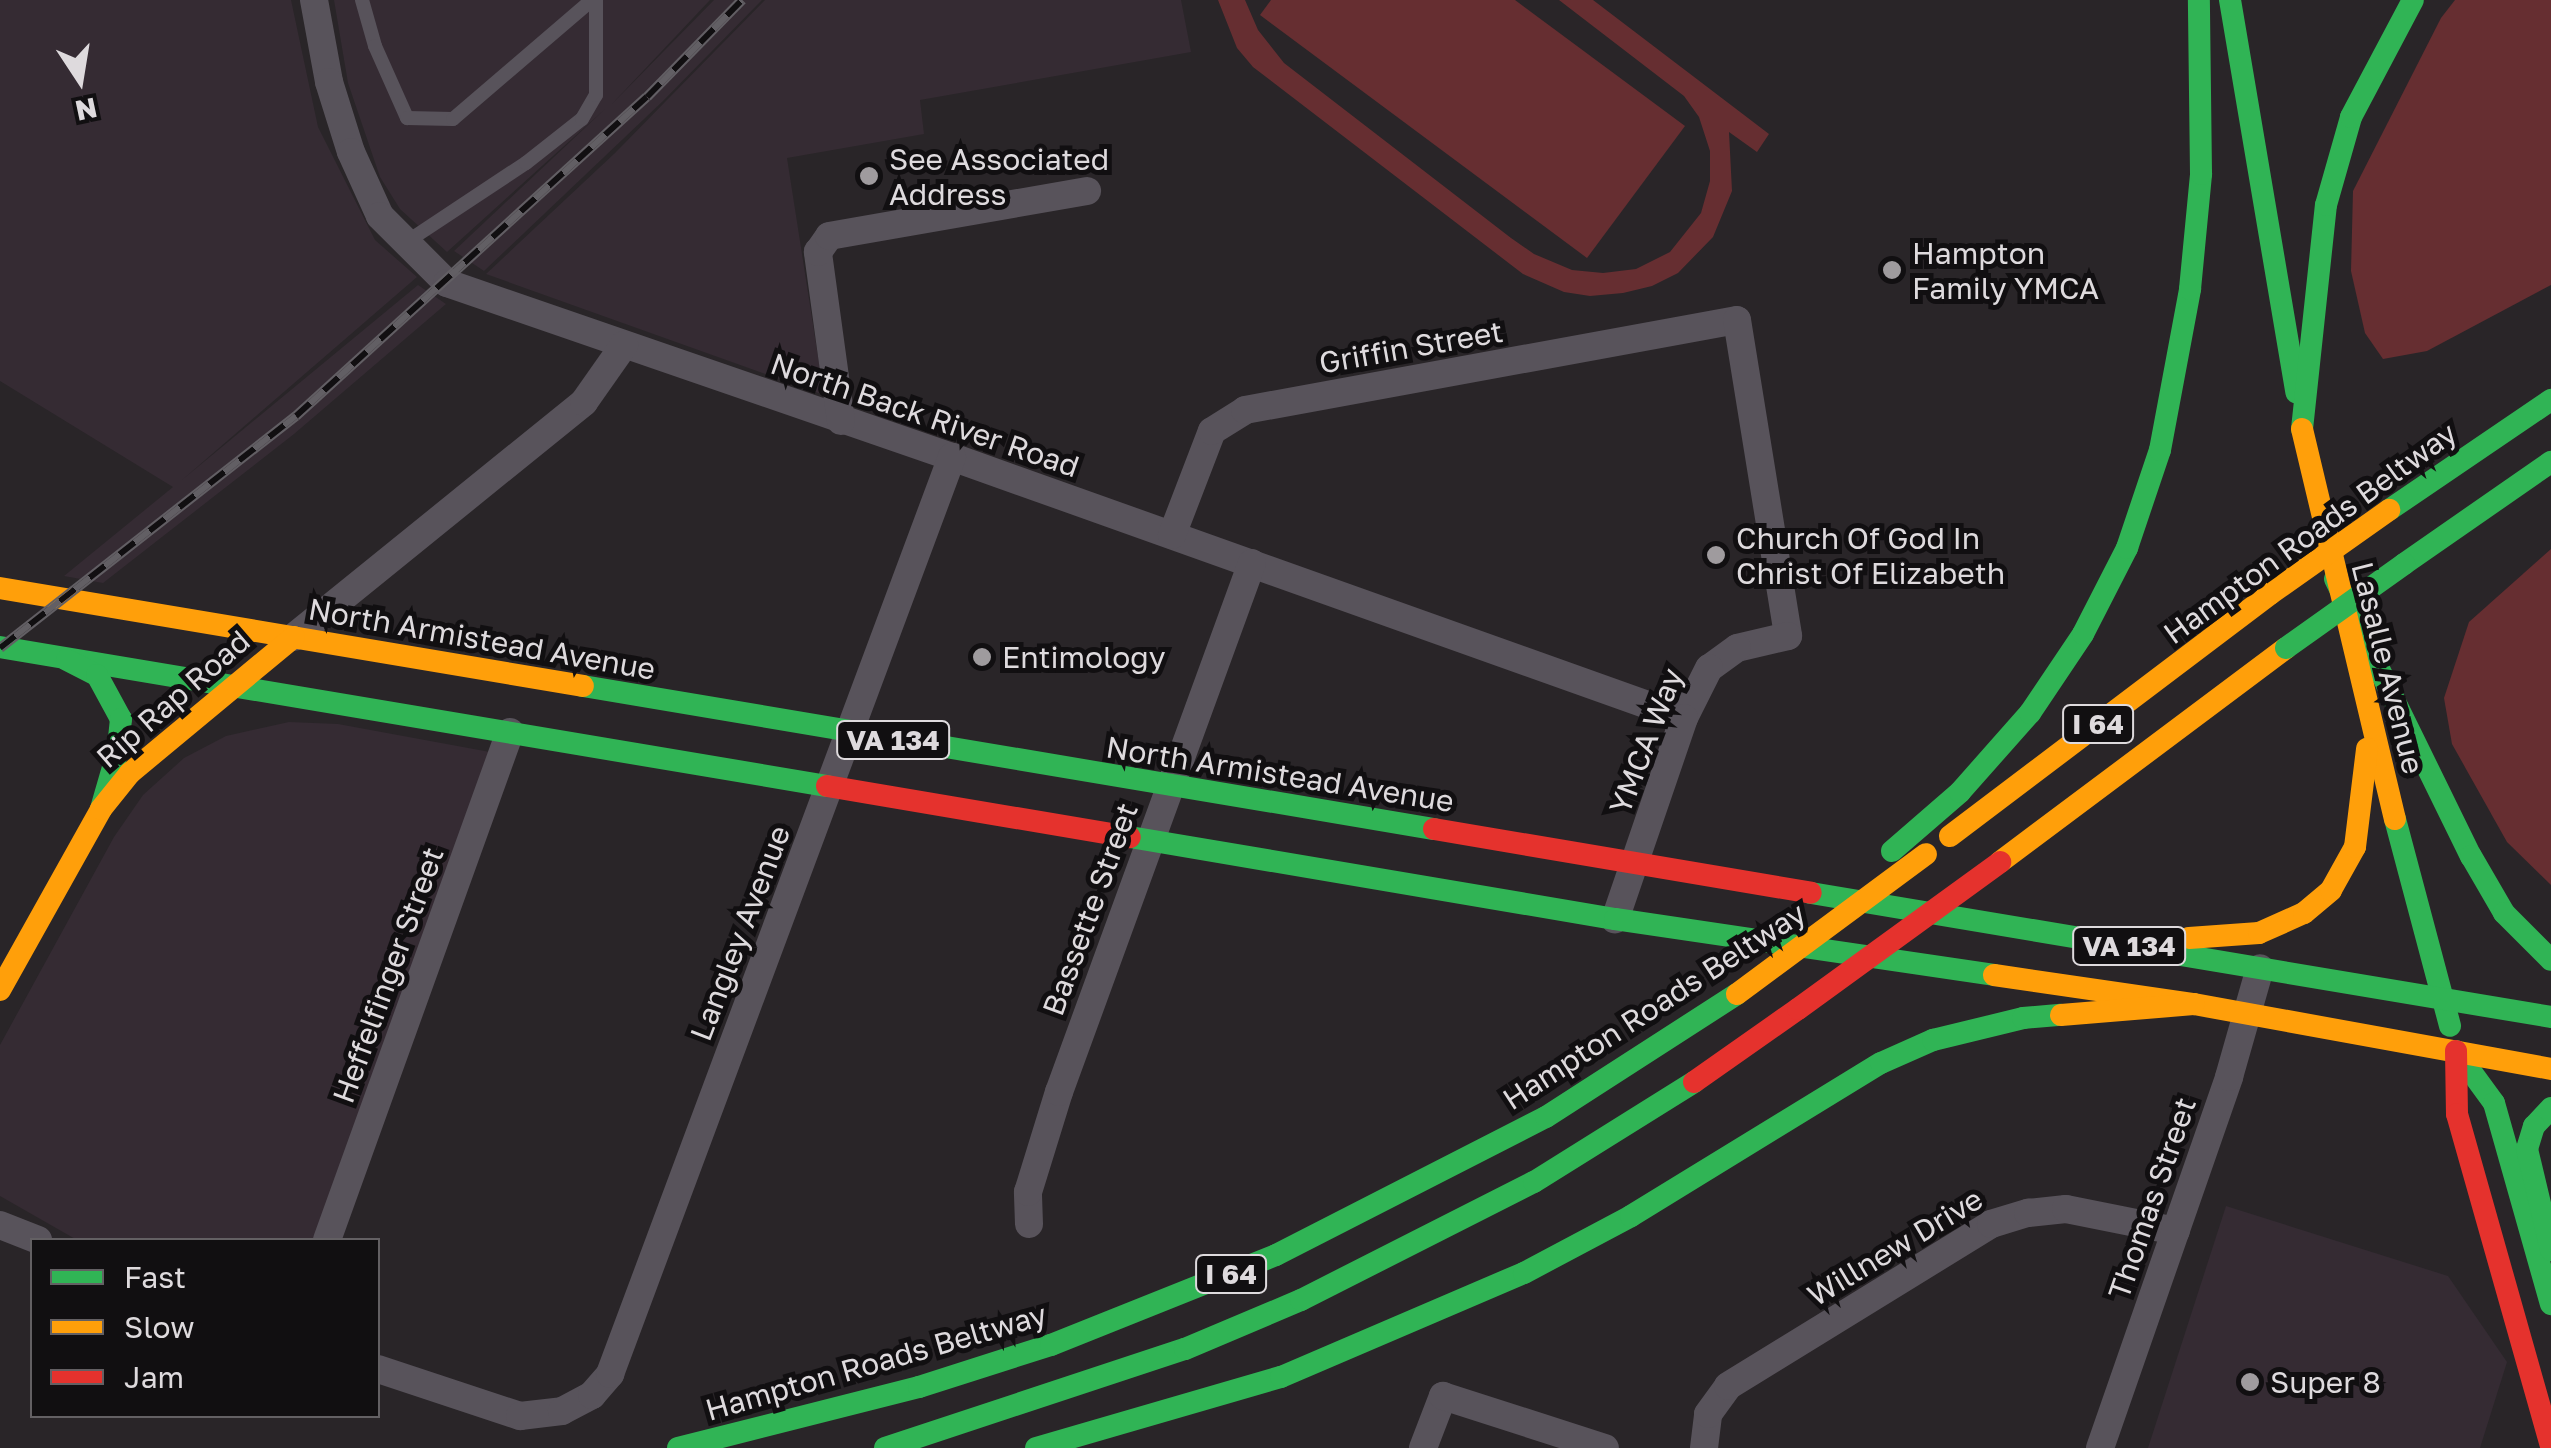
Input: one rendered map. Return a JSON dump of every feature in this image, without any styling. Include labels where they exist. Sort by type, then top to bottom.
[{"type":"main road","points":[[1818,934],[1867,870],[1960,792],[2030,713],[2084,634],[2127,548],[2160,450],[2190,289],[2201,174],[2200,0]]},
{"type":"main road","name":"Lasalle Avenue","points":[[2230,0],[2302,429],[2335,580],[2456,1051],[2456,1114],[2551,1446]]},
{"type":"main road","points":[[2302,429],[2326,205],[2358,103],[2412,0]]},
{"type":"main road","name":"Hampton Roads Beltway","points":[[678,1448],[918,1387],[1050,1345],[1276,1255],[1546,1117],[1737,994],[2270,594],[2551,400]]},
{"type":"main road","name":"I 64","points":[[885,1448],[1166,1355],[1318,1292],[1534,1182],[1689,1086],[1798,1009],[2286,648],[2551,462]]},
{"type":"main road","points":[[2170,736],[2295,671],[2551,491]]},
{"type":"main road","points":[[2335,580],[2471,856],[2512,923],[2551,960]]},
{"type":"main road","name":"North Armistead Avenue","points":[[0,588],[2551,1017]]},
{"type":"main road","name":"Rip Rap Road","points":[[0,990],[100,809],[130,773],[294,637]]},
{"type":"main road","name":"VA 134","points":[[0,648],[1615,919],[2194,1004],[2551,1069]]},
{"type":"main road","points":[[58,655],[97,675],[118,706],[122,734],[100,809]]},
{"type":"main road","points":[[2086,939],[2232,938],[2259,933],[2304,913],[2331,890],[2355,846],[2370,723]]},
{"type":"main road","points":[[1036,1448],[1281,1377],[1524,1273],[1631,1216],[1881,1063],[1933,1040],[2023,1018],[2194,1004]]},
{"type":"main road","name":"Lasalle Avenue","points":[[2456,1051],[2494,1103],[2551,1304]]},
{"type":"main road","points":[[2551,1108],[2534,1126],[2528,1149],[2551,1250]]},
{"type":"street","name":"North Back River Road","points":[[314,0],[330,82],[351,152],[380,216],[447,283],[841,422],[952,456],[1684,718]]},
{"type":"street","points":[[841,422],[818,252],[829,236],[1087,191]]},
{"type":"street","name":"Griffin Street","points":[[1172,535],[1212,431],[1245,410],[1737,320],[1788,636]]},
{"type":"street","name":"Rip Rap Road","points":[[294,637],[584,402],[624,345]]},
{"type":"street","name":"Langley Avenue","points":[[380,1370],[520,1416],[562,1411],[592,1395],[610,1374],[952,456]]},
{"type":"street","name":"Bassette Street","points":[[1029,1224],[1028,1192],[1148,842],[1252,564]]},
{"type":"street","name":"YMCA Way","points":[[1615,919],[1684,718],[1709,668],[1737,648],[1788,636]]},
{"type":"street","name":"Heffelfinger Street","points":[[328,1238],[510,732]]},
{"type":"street","name":"Thomas Street","points":[[2100,1448],[2176,1231],[2260,968]]},
{"type":"street","name":"Willnew Drive","points":[[1704,1448],[1708,1414],[1728,1386],[1991,1224],[2028,1212],[2066,1209],[2176,1231]]},
{"type":"street","points":[[0,1226],[33,1238]]},
{"type":"street","points":[[1423,1448],[1443,1396],[1605,1448]]},
{"type":"lane","points":[[362,0],[375,46],[407,118],[453,119],[594,0]]},
{"type":"lane","points":[[404,243],[526,163],[582,119],[596,95],[594,0]]},
{"type":"shaded area","points":[[0,0],[291,0],[318,127],[375,240],[417,277],[182,480],[418,285],[446,304],[294,434],[103,583],[64,576],[173,487],[0,381]]},
{"type":"shaded area","points":[[334,0],[710,0],[611,105],[714,0],[762,0],[663,101],[484,271],[454,251],[605,109],[447,252],[400,209],[380,177],[348,83]]},
{"type":"shaded area","points":[[765,0],[1181,0],[1191,52],[920,100],[924,134],[787,158],[824,395],[486,274],[615,153]]},
{"type":"shaded area","points":[[1218,0],[1245,0],[1258,30],[1284,63],[1511,238],[1534,254],[1572,270],[1603,273],[1636,269],[1670,252],[1701,213],[1710,181],[1710,151],[1699,117],[1684,96],[1559,0],[1593,0],[1769,134],[1757,152],[1729,132],[1732,191],[1713,237],[1678,273],[1652,286],[1623,293],[1590,296],[1564,292],[1523,274],[1253,67],[1237,48]]},
{"type":"shaded area","points":[[1271,0],[1515,0],[1685,126],[1587,258],[1260,15]]},
{"type":"shaded area","points":[[2455,0],[2551,0],[2551,285],[2427,351],[2383,359],[2365,333],[2351,271],[2353,191],[2441,18]]},
{"type":"shaded area","points":[[2551,549],[2551,885],[2507,842],[2452,744],[2444,698],[2469,622]]},
{"type":"shaded area","points":[[289,722],[338,724],[490,752],[321,1238],[74,1238],[0,1196],[0,1045],[114,837],[143,795],[184,758],[226,736]]},
{"type":"shaded area","points":[[2226,1206],[2448,1276],[2507,1362],[2480,1448],[2148,1448]]},
{"type":"railway","points":[[0,648],[296,416],[647,97],[742,0]]},
{"type":"traffic: fast","points":[[1892,851],[1960,792],[2030,713],[2083,634],[2127,548],[2160,450],[2190,289],[2201,174],[2199,0]]},
{"type":"traffic: fast","points":[[2230,0],[2296,392]]},
{"type":"traffic: fast","points":[[2302,429],[2326,205],[2351,117],[2413,0]]},
{"type":"traffic: fast","points":[[2389,510],[2551,400]]},
{"type":"traffic: fast","points":[[2404,564],[2551,462]]},
{"type":"traffic: fast","points":[[2286,648],[2404,564]]},
{"type":"traffic: fast","points":[[2335,579],[2471,856],[2504,913],[2551,960]]},
{"type":"traffic: fast","points":[[0,647],[827,786]]},
{"type":"traffic: fast","points":[[67,660],[97,675],[121,719],[118,750],[101,809]]},
{"type":"traffic: fast","points":[[583,686],[1434,829]]},
{"type":"traffic: fast","points":[[2395,819],[2450,1026]]},
{"type":"traffic: fast","points":[[1130,837],[1615,919],[1994,975]]},
{"type":"traffic: fast","points":[[1811,893],[2551,1017]]},
{"type":"traffic: fast","points":[[678,1448],[919,1387],[1051,1345],[1276,1255],[1546,1117],[1737,994]]},
{"type":"traffic: fast","points":[[1036,1448],[1281,1377],[1524,1273],[1631,1216],[1881,1063],[1933,1040],[2023,1018],[2061,1015]]},
{"type":"traffic: fast","points":[[2456,1051],[2494,1103],[2551,1304]]},
{"type":"traffic: fast","points":[[885,1448],[1185,1349],[1301,1300],[1534,1182],[1694,1082]]},
{"type":"traffic: fast","points":[[2551,1108],[2534,1126],[2527,1149],[2551,1250]]},
{"type":"traffic: slow","points":[[2302,429],[2395,819]]},
{"type":"traffic: slow","points":[[2270,594],[2389,510]]},
{"type":"traffic: slow","points":[[0,588],[583,686]]},
{"type":"traffic: slow","points":[[1950,836],[2270,594]]},
{"type":"traffic: slow","points":[[0,990],[101,809],[130,773],[294,637]]},
{"type":"traffic: slow","points":[[2000,862],[2286,648]]},
{"type":"traffic: slow","points":[[2189,938],[2259,933],[2304,913],[2331,890],[2355,847],[2367,749]]},
{"type":"traffic: slow","points":[[1737,994],[1926,854]]},
{"type":"traffic: slow","points":[[1994,975],[2194,1004],[2551,1069]]},
{"type":"traffic: slow","points":[[2061,1015],[2194,1004]]},
{"type":"traffic: jam","points":[[827,786],[1130,837]]},
{"type":"traffic: jam","points":[[1434,829],[1811,893]]},
{"type":"traffic: jam","points":[[1798,1009],[2000,862]]},
{"type":"traffic: jam","points":[[1694,1082],[1798,1009]]},
{"type":"traffic: jam","points":[[2456,1051],[2457,1114],[2551,1447]]},
{"type":"place","name":"See Associated Address","points":[[869,176]]},
{"type":"place","name":"Hampton Family YMCA","points":[[1892,270]]},
{"type":"place","name":"Church Of God In Christ Of Elizabeth","points":[[1716,555]]},
{"type":"place","name":"Entimology","points":[[982,657]]},
{"type":"place","name":"Super 8","points":[[2250,1382]]}]
